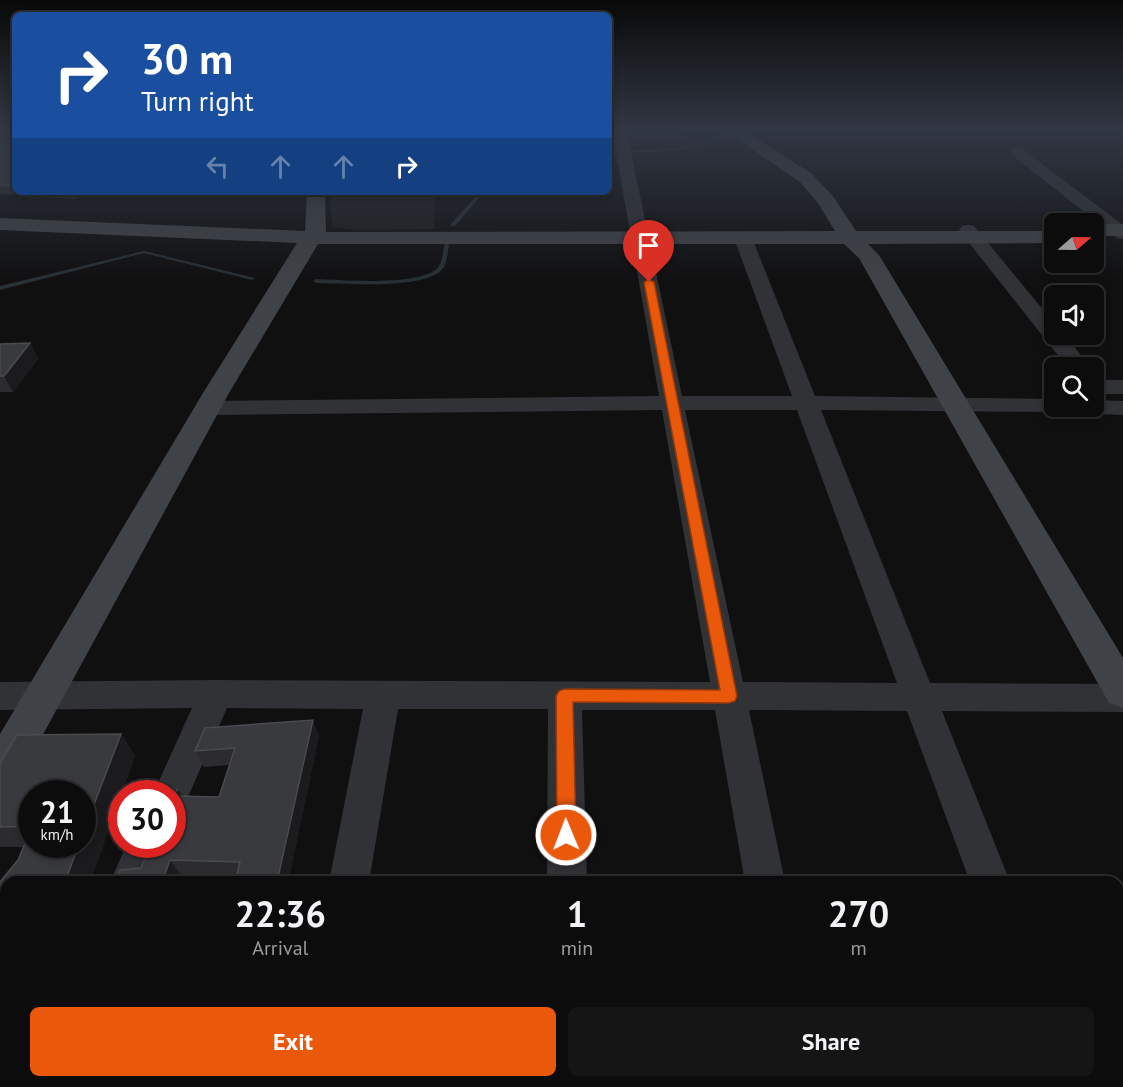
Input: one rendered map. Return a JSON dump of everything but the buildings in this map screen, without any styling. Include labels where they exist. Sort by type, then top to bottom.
[{"type":"street","points":[[629,180],[764,876]]},
{"type":"street","points":[[808,180],[860,235],[950,395],[1123,692]]},
{"type":"street","points":[[827,180],[844,195]]},
{"type":"street","points":[[1053,180],[1122,233]]},
{"type":"street","points":[[0,773],[212,400],[314,233],[316,195]]},
{"type":"street","points":[[0,218],[314,233]]},
{"type":"street","points":[[0,224],[413,236],[860,235],[1044,230]]},
{"type":"street","points":[[1104,231],[1122,233]]},
{"type":"street","points":[[1104,236],[1122,233]]},
{"type":"street","points":[[971,234],[1044,237]]},
{"type":"street","points":[[971,234],[1071,357]]},
{"type":"street","points":[[640,235],[743,238],[860,235]]},
{"type":"street","points":[[743,238],[988,876]]},
{"type":"street","points":[[1104,386],[1123,387]]},
{"type":"street","points":[[212,400],[950,395],[1044,388]]},
{"type":"street","points":[[950,395],[1044,405]]},
{"type":"street","points":[[1104,396],[1119,412]]},
{"type":"street","points":[[1104,410],[1119,412]]},
{"type":"street","points":[[0,696],[216,694],[1123,698]]},
{"type":"street","points":[[177,780],[216,694]]},
{"type":"street","points":[[350,876],[383,695]]},
{"type":"street","points":[[565,696],[567,876]]},
{"type":"street","points":[[133,876],[141,858]]},
{"type":"shaded area","points":[[330,195],[435,195],[434,229],[356,230],[332,227]]},
{"type":"waterway","points":[[453,225],[479,195]]},
{"type":"waterway","points":[[316,281],[383,282],[419,278],[433,274],[441,267],[447,244]]},
{"type":"waterway","points":[[0,288],[144,252],[252,278]]},
{"type":"route","points":[[566,835],[565,696],[729,696],[649,282]]}]
